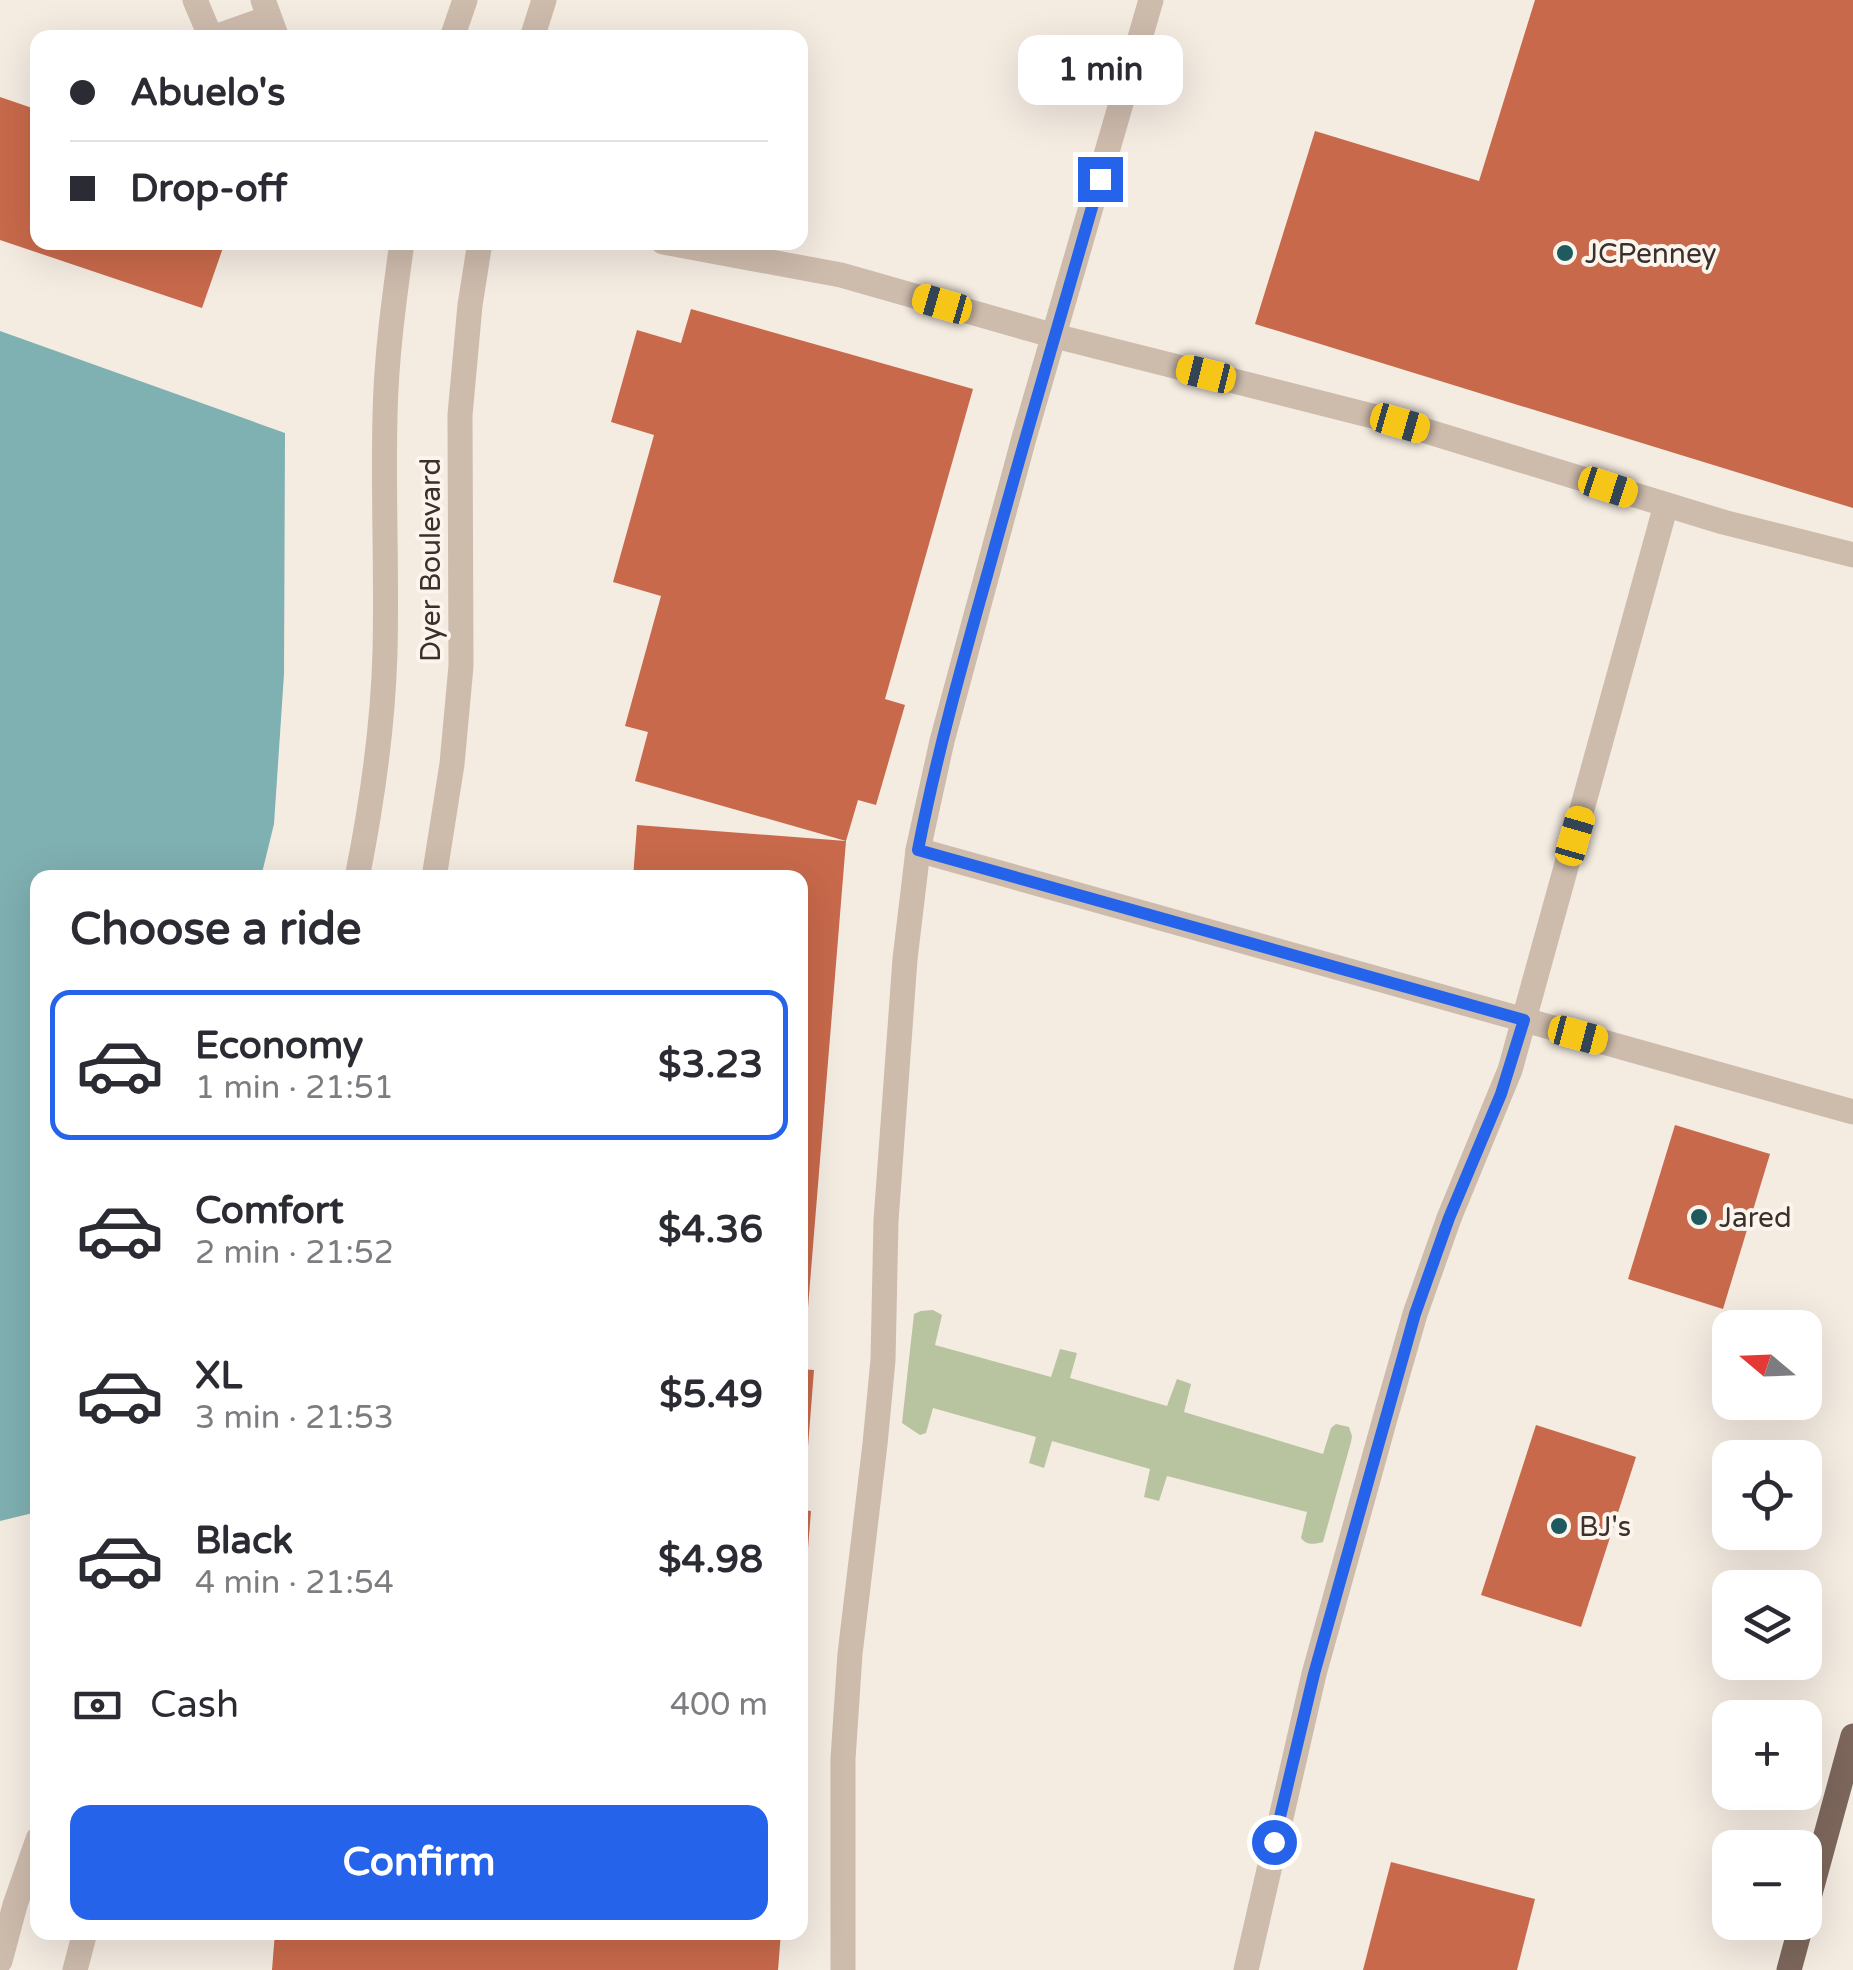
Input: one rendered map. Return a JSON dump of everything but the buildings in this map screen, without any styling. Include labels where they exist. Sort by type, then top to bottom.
[{"type":"main road","points":[[1822,1850],[1853,1736]]},
{"type":"main road","points":[[1789,1970],[1797,1940]]},
{"type":"street","points":[[195,0],[208,30]]},
{"type":"street","points":[[455,30],[464,0]]},
{"type":"street","points":[[535,30],[544,0]]},
{"type":"street","points":[[843,1970],[841,1800],[846,1707],[880,1394],[886,1221],[907,942],[918,850],[942,741],[1024,438],[1152,0]]},
{"type":"street","points":[[235,30],[270,18]]},
{"type":"street","name":"Dyer Boulevard","points":[[359,870],[380,727],[385,653],[384,414],[401,250]]},
{"type":"street","name":"Dyer Boulevard","points":[[435,870],[452,764],[461,666],[460,415],[479,250]]},
{"type":"street","points":[[706,250],[841,275],[1054,336],[1400,423],[1723,522],[1853,555]]},
{"type":"street","points":[[1246,1970],[1306,1705],[1410,1330],[1449,1218],[1504,1086],[1666,505]]},
{"type":"street","points":[[918,850],[1853,1112]]},
{"type":"street","points":[[0,1960],[30,1862]]},
{"type":"street","points":[[75,1970],[83,1940]]},
{"type":"green space","points":[[933,1310],[942,1315],[935,1345],[1051,1377],[1060,1349],[1077,1353],[1070,1378],[1167,1406],[1177,1379],[1191,1384],[1184,1412],[1323,1454],[1331,1428],[1336,1424],[1349,1427],[1351,1442],[1323,1542],[1308,1543],[1301,1538],[1307,1512],[1167,1476],[1159,1501],[1144,1497],[1150,1469],[1052,1441],[1044,1468],[1029,1463],[1036,1437],[933,1408],[926,1433],[920,1435],[902,1423],[914,1314]]},
{"type":"water","points":[[0,331],[285,433],[284,674],[274,824],[263,870],[30,870],[30,1514],[0,1521]]},
{"type":"place","name":"JCPenney","points":[[1565,253]]},
{"type":"place","name":"Jared","points":[[1699,1217]]},
{"type":"place","name":"BJ's","points":[[1559,1526]]},
{"type":"route","points":[[1100,179],[968,641],[918,850],[1524,1020],[1510,1070],[1449,1218],[1415,1314],[1314,1674],[1274,1842]]}]
